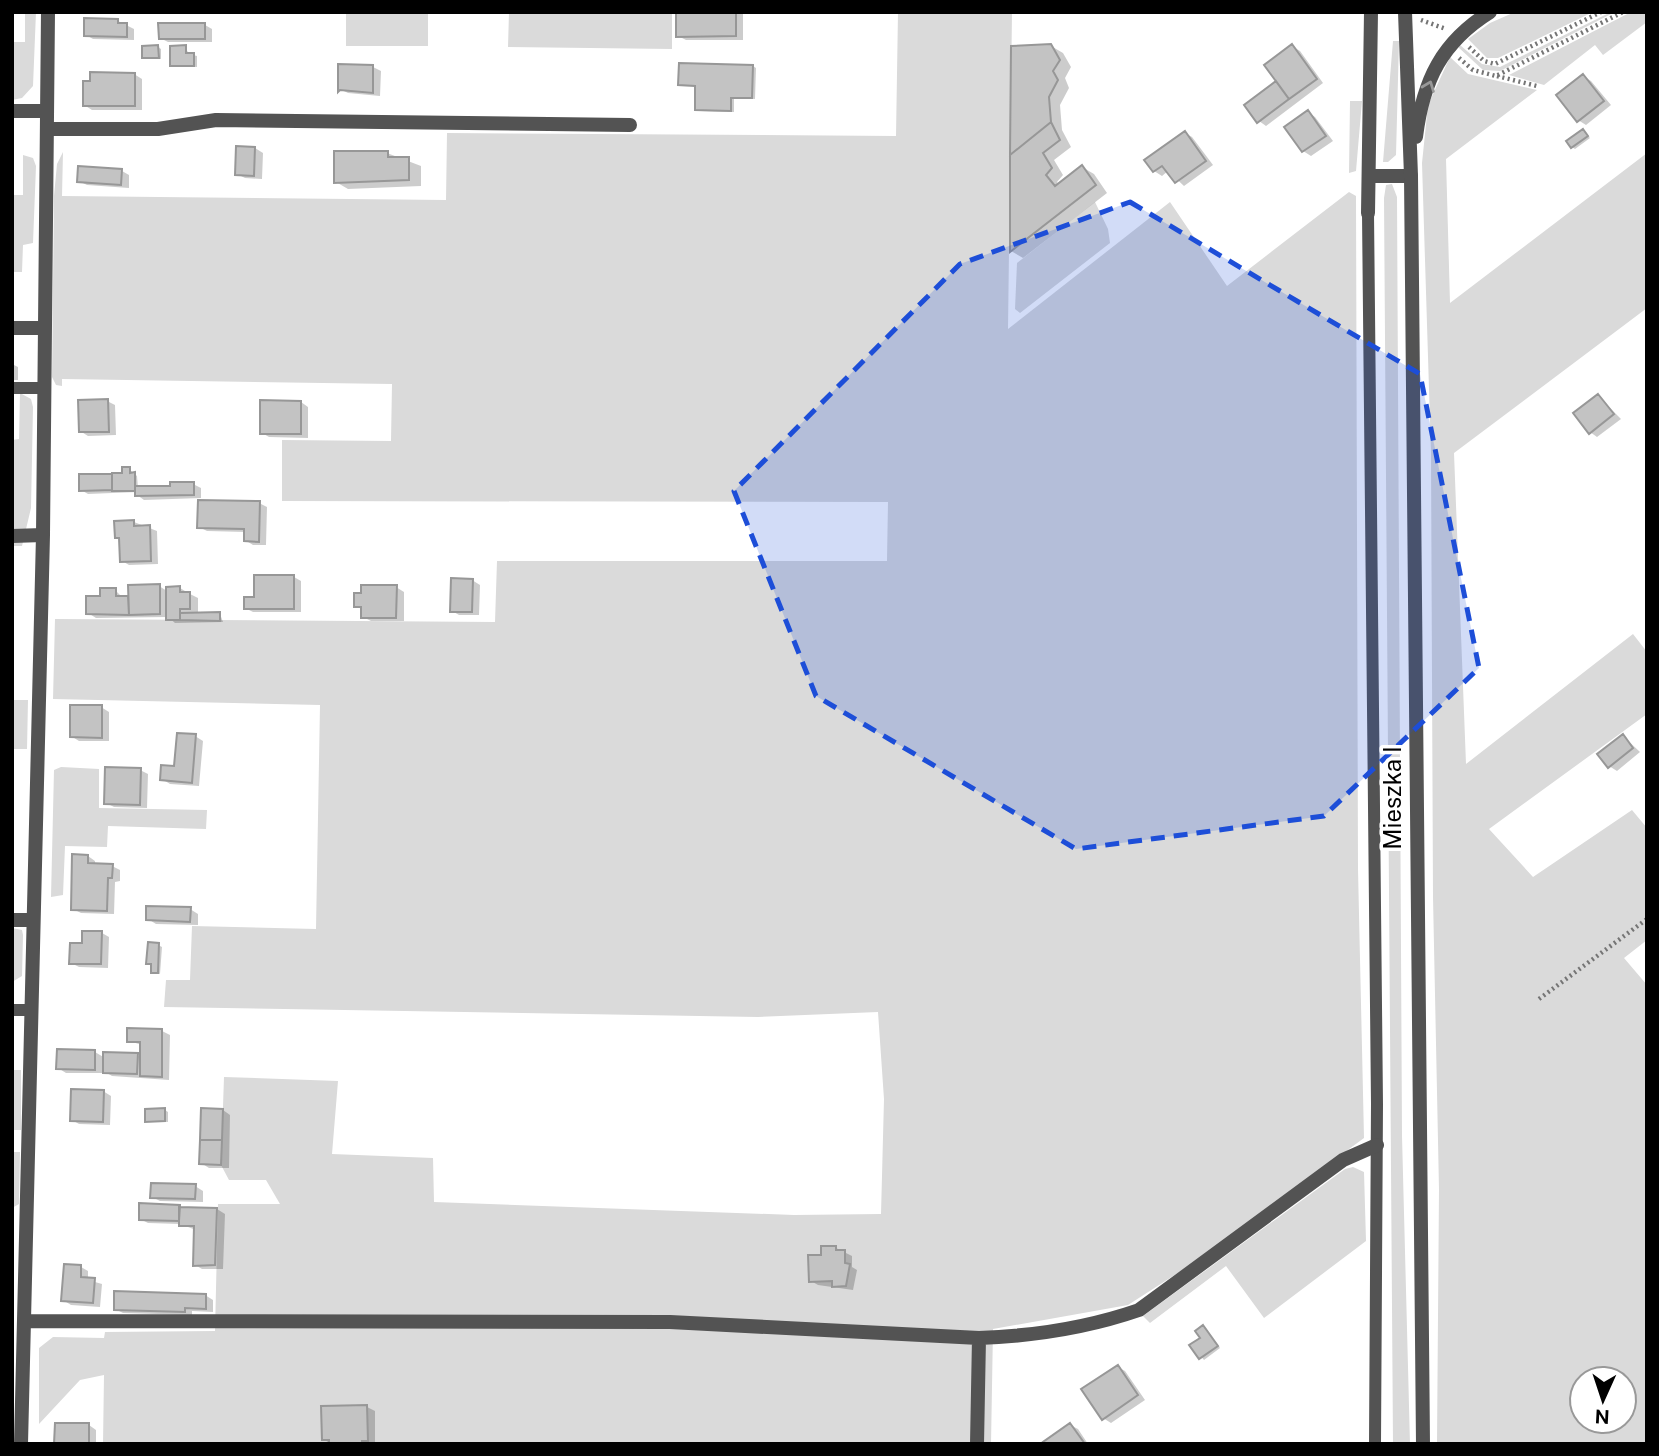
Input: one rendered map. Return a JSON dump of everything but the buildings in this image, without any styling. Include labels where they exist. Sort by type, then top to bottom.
[{"type":"street","points":[[22,1444],[24,1321],[19,1299],[31,1010],[43,535],[48,12]]},
{"type":"street","points":[[1368,213],[1371,12]]},
{"type":"street","points":[[1411,176],[1422,105],[1452,41],[1490,12]]},
{"type":"street","points":[[1405,16],[1411,176]]},
{"type":"street","points":[[12,111],[47,111]]},
{"type":"street","points":[[47,129],[158,129],[216,120],[630,125]]},
{"type":"street","points":[[1369,176],[1411,176]]},
{"type":"street","name":"Mieszka I","points":[[1411,176],[1422,1420],[1420,1444]]},
{"type":"street","points":[[12,328],[44,328]]},
{"type":"street","points":[[12,536],[43,535]]},
{"type":"street","points":[[12,920],[33,920]]},
{"type":"street","points":[[24,1321],[670,1322],[979,1338],[1065,1329],[1108,1321],[1139,1310],[1343,1160],[1377,1145]]},
{"type":"street","points":[[977,1444],[979,1338]]},
{"type":"lane","points":[[1368,213],[1377,1145],[1375,1444]]},
{"type":"lane","points":[[12,388],[43,388]]},
{"type":"lane","points":[[12,1010],[31,1010]]},
{"type":"path","points":[[1452,41],[1484,61],[1495,64],[1601,12]]},
{"type":"path","points":[[1496,76],[1623,12]]},
{"type":"path","points":[[1405,16],[1433,22],[1452,41],[1473,70],[1537,86]]},
{"type":"path","points":[[1539,999],[1647,919]]},
{"type":"highlighted area","points":[[1130,202],[1420,374],[1479,668],[1324,816],[1076,849],[816,696],[734,491],[960,264]]},
{"type":"shaded area","points":[[25,12],[36,12],[33,86],[22,98],[12,100],[12,42],[25,42]]},
{"type":"shaded area","points":[[346,12],[428,12],[428,46],[346,46]]},
{"type":"shaded area","points":[[509,12],[672,12],[672,49],[508,47]]},
{"type":"shaded area","points":[[898,12],[1012,12],[1008,329],[1170,202],[1227,286],[1349,192],[1356,196],[1358,869],[1364,1138],[1201,1258],[1128,1305],[993,1329],[991,1444],[103,1444],[104,1375],[80,1380],[39,1424],[39,1348],[53,1337],[104,1338],[105,1332],[215,1331],[218,1204],[280,1204],[266,1180],[229,1180],[221,1165],[224,1077],[338,1081],[332,1154],[433,1158],[434,1202],[794,1215],[881,1214],[884,1099],[878,1012],[758,1017],[164,1007],[166,980],[190,980],[192,926],[316,929],[320,705],[53,699],[55,619],[495,622],[497,561],[887,561],[888,502],[282,501],[282,440],[391,441],[392,384],[62,379],[62,386],[56,385],[52,377],[54,196],[57,164],[63,152],[62,196],[446,200],[447,133],[896,136]]},
{"type":"shaded area","points":[[1515,12],[1593,12],[1498,58],[1487,58],[1468,39],[1490,23]]},
{"type":"shaded area","points":[[1615,12],[1500,71],[1483,70],[1458,47],[1460,45],[1482,64],[1500,67]]},
{"type":"shaded area","points":[[1631,12],[1647,12],[1647,22],[1603,55],[1595,45],[1544,85],[1509,75]]},
{"type":"shaded area","points":[[1393,41],[1399,41],[1396,155],[1388,162],[1383,162]]},
{"type":"shaded area","points":[[1450,57],[1468,74],[1537,90],[1446,159],[1450,303],[1647,153],[1647,308],[1454,453],[1466,764],[1633,634],[1647,652],[1647,714],[1489,829],[1533,877],[1632,810],[1647,828],[1647,940],[1624,958],[1647,985],[1647,1444],[1437,1444],[1439,1189],[1433,897],[1431,453],[1422,163],[1428,105]]},
{"type":"shaded area","points":[[1350,101],[1362,101],[1356,171],[1349,173]]},
{"type":"shaded area","points":[[23,155],[33,158],[36,166],[33,243],[23,245],[22,272],[12,272],[12,195],[23,195]]},
{"type":"shaded area","points":[[1392,184],[1397,197],[1402,1136],[1410,1444],[1393,1444],[1384,198],[1386,185]]},
{"type":"shaded area","points":[[1095,202],[1108,229],[1110,243],[1020,313],[1015,309],[1017,263]]},
{"type":"shaded area","points":[[20,393],[31,399],[33,407],[31,508],[22,546],[12,546],[12,440],[19,439]]},
{"type":"shaded area","points":[[12,700],[28,700],[27,749],[12,749]]},
{"type":"shaded area","points":[[61,767],[99,769],[99,808],[207,810],[206,829],[108,826],[107,847],[65,846],[63,895],[51,897],[54,770]]},
{"type":"shaded area","points":[[12,928],[22,930],[23,935],[22,976],[12,982]]},
{"type":"shaded area","points":[[12,1070],[21,1070],[21,1130],[12,1130]]},
{"type":"shaded area","points":[[12,1152],[20,1152],[19,1204],[12,1208]]},
{"type":"shaded area","points":[[1353,1167],[1364,1172],[1366,1241],[1264,1318],[1226,1266],[1150,1323],[1143,1316],[1345,1169]]}]
